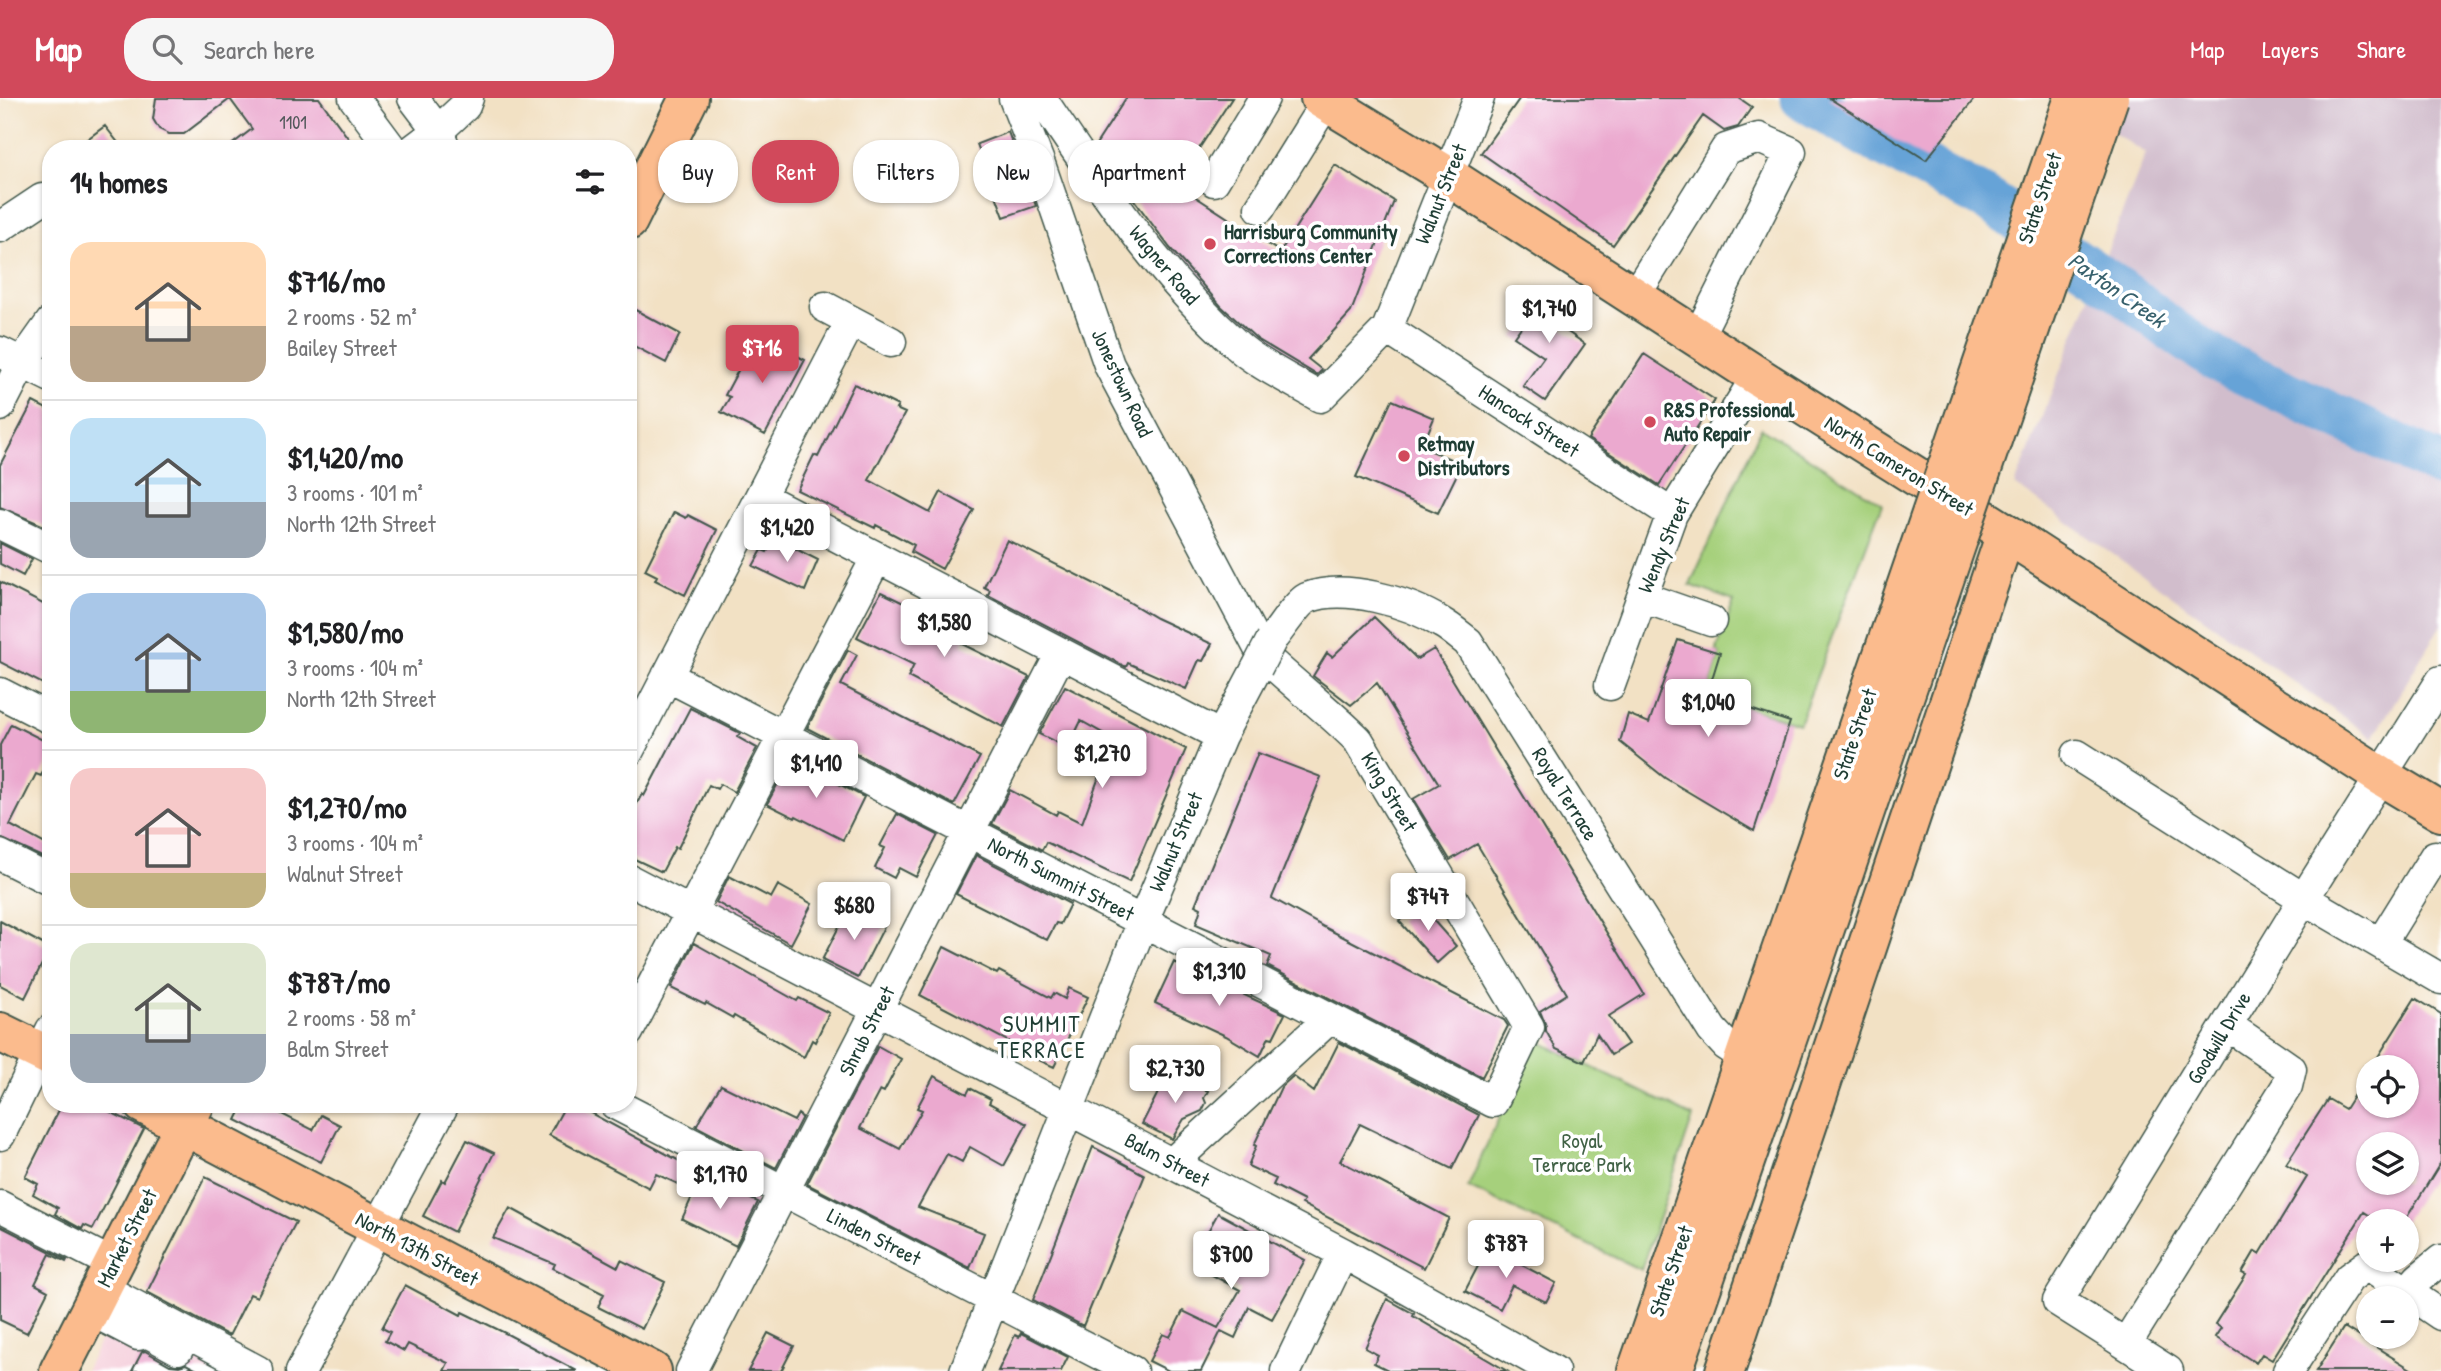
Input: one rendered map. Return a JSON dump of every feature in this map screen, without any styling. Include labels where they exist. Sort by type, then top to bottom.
[{"type":"main road","points":[[637,203],[689,98]]},
{"type":"main road","name":"State Street","points":[[1776,1020],[2074,98]]},
{"type":"main road","name":"State Street","points":[[1637,1371],[1759,1067],[2109,98]]},
{"type":"main road","name":"North Cameron Street","points":[[1323,100],[1448,176],[1633,297],[2441,812]]},
{"type":"main road","points":[[1725,1371],[2006,533]]},
{"type":"main road","points":[[0,1032],[42,1045]]},
{"type":"main road","name":"State Street","points":[[1673,1371],[1759,1067]]},
{"type":"main road","name":"North 13th Street","points":[[189,1115],[379,1230],[652,1371]]},
{"type":"main road","name":"Market Street","points":[[67,1368],[101,1288],[189,1115]]},
{"type":"street","points":[[354,98],[385,140]]},
{"type":"street","points":[[414,98],[442,140],[466,106],[468,98]]},
{"type":"street","name":"Jonestown Road","points":[[1014,98],[1041,167],[1109,365],[1264,654]]},
{"type":"street","name":"Wagner Road","points":[[1041,98],[1168,276],[1240,348],[1320,397],[1387,329]]},
{"type":"street","points":[[1213,181],[1264,98]]},
{"type":"street","name":"Walnut Street","points":[[1387,329],[1479,98]]},
{"type":"street","points":[[1260,208],[1323,100]]},
{"type":"street","points":[[1633,297],[1726,149],[1759,138],[1791,152],[1698,338]]},
{"type":"street","points":[[0,227],[42,199]]},
{"type":"street","points":[[637,734],[761,497],[838,314],[891,342]]},
{"type":"street","name":"Hancock Street","points":[[1387,329],[1672,514]]},
{"type":"street","points":[[0,406],[11,357],[42,330]]},
{"type":"street","points":[[11,357],[42,372]]},
{"type":"street","name":"Wendy Street","points":[[1609,685],[1672,514],[1757,376]]},
{"type":"street","points":[[761,497],[1221,736]]},
{"type":"street","points":[[0,524],[42,545]]},
{"type":"street","points":[[637,1015],[877,557]]},
{"type":"street","name":"Royal Terrace","points":[[1304,599],[1330,592],[1369,595],[1402,605],[1441,622],[1468,642],[1712,1030],[1726,1045],[1759,1067]]},
{"type":"street","points":[[1642,597],[1711,621]]},
{"type":"street","name":"Walnut Street","points":[[965,1371],[1143,921],[1221,736],[1264,654],[1304,599]]},
{"type":"street","name":"Shrub Street","points":[[691,1371],[1061,653]]},
{"type":"street","name":"King Street","points":[[1264,654],[1293,685],[1329,710],[1358,740],[1529,1027],[1493,1102]]},
{"type":"street","name":"North Summit Street","points":[[667,676],[1493,1102]]},
{"type":"street","name":"Goodwill Drive","points":[[2126,1344],[2058,1301],[2441,681]]},
{"type":"street","points":[[0,693],[42,714]]},
{"type":"street","points":[[2077,755],[2304,899],[2441,979]]},
{"type":"street","points":[[0,855],[42,876]]},
{"type":"street","points":[[2381,943],[2435,856]]},
{"type":"street","name":"Balm Street","points":[[637,884],[1343,1253],[1554,1371]]},
{"type":"street","points":[[1172,1163],[1330,1018]]},
{"type":"street","points":[[2168,1371],[2126,1344],[2287,1086],[2291,1069],[2227,1025]]},
{"type":"street","points":[[0,1135],[42,1055]]},
{"type":"street","points":[[309,1368],[439,1113]]},
{"type":"street","name":"Linden Street","points":[[632,1113],[1132,1371]]},
{"type":"street","points":[[0,1206],[101,1288],[258,1371]]},
{"type":"street","points":[[1286,1371],[1343,1253]]},
{"type":"street","points":[[2412,1286],[2441,1260]]},
{"type":"street","points":[[2288,1371],[2349,1278],[2367,1265],[2398,1286]]},
{"type":"street","points":[[101,1288],[138,1335],[147,1332],[222,1371]]},
{"type":"street","points":[[2419,1300],[2441,1315]]},
{"type":"shaded area","points":[[2056,98],[2441,98],[2441,625],[2373,738],[2015,485],[2146,153]]},
{"type":"shaded area","points":[[119,1304],[248,1371],[85,1371]]},
{"type":"green space","points":[[1761,428],[1882,504],[1799,724],[1707,695],[1720,653],[1716,652],[1734,601],[1690,585]]},
{"type":"green space","name":"Royal Terrace Park","points":[[1534,1039],[1693,1117],[1641,1270],[1468,1187]]},
{"type":"building","points":[[156,98],[319,98],[349,140],[238,140],[252,129],[230,99],[184,134],[169,134],[159,129],[153,119]]},
{"type":"building","name":"Harrisburg Community Corrections Center","points":[[1126,98],[1232,98],[1205,140],[1099,140]]},
{"type":"building","points":[[1520,98],[1739,98],[1752,107],[1738,127],[1724,131],[1703,116],[1613,245],[1481,153]]},
{"type":"building","points":[[1829,98],[1975,98],[1926,160]]},
{"type":"building","points":[[105,126],[116,140],[86,140]]},
{"type":"building","points":[[1008,132],[1011,140],[987,140]]},
{"type":"building","name":"Harrisburg Community Corrections Center","points":[[1335,165],[1394,201],[1351,312],[1308,359],[1322,370],[1317,375],[1257,339],[1221,306],[1170,248],[1136,203],[1205,203],[1280,252]]},
{"type":"building","points":[[999,203],[1035,203],[1036,206],[1004,217]]},
{"type":"building","points":[[1546,292],[1570,309],[1559,326],[1585,344],[1545,401],[1523,386],[1544,357],[1514,337]]},
{"type":"building","points":[[637,311],[680,334],[666,363],[637,348]]},
{"type":"building","points":[[757,335],[805,360],[765,435],[721,412],[730,397],[725,395]]},
{"type":"building","name":"R&S Professional Auto Repair","points":[[1644,354],[1715,400],[1659,485],[1588,439]]},
{"type":"building","points":[[854,384],[898,406],[896,409],[905,413],[869,480],[930,513],[941,492],[974,510],[942,569],[911,552],[914,545],[797,490],[814,455],[818,457]]},
{"type":"building","name":"Retmay Distributors","points":[[1392,400],[1434,418],[1422,447],[1462,464],[1438,513],[1356,477]]},
{"type":"building","points":[[33,402],[42,406],[42,525],[0,507],[0,465]]},
{"type":"building","points":[[674,512],[686,518],[688,515],[717,530],[685,595],[655,580],[657,576],[645,570]]},
{"type":"building","points":[[774,538],[818,560],[805,591],[753,566],[762,550],[767,552]]},
{"type":"building","points":[[1007,540],[1117,595],[1156,618],[1212,644],[1203,661],[1199,660],[1186,689],[1128,663],[1126,667],[988,595],[990,590],[984,587]]},
{"type":"building","points":[[0,543],[32,559],[23,576],[0,564]]},
{"type":"building","points":[[0,582],[42,603],[42,683],[0,662]]},
{"type":"building","points":[[881,592],[967,634],[962,644],[1029,677],[1003,727],[908,677],[914,665],[857,637]]},
{"type":"building","points":[[1374,617],[1417,659],[1434,649],[1644,994],[1609,1016],[1628,1044],[1611,1055],[1597,1034],[1584,1062],[1556,1049],[1546,1031],[1540,1011],[1567,994],[1477,844],[1450,860],[1413,799],[1439,784],[1377,683],[1351,705],[1313,676],[1327,653],[1332,657]]},
{"type":"building","points":[[1678,640],[1720,653],[1707,695],[1790,722],[1754,831],[1665,778],[1620,742],[1628,714],[1649,723]]},
{"type":"building","points":[[848,650],[857,655],[841,685],[980,757],[954,805],[807,728]]},
{"type":"building","points":[[1065,686],[1186,749],[1129,882],[1046,842],[1042,850],[992,824],[1010,790],[1056,815],[1058,811],[1082,823],[1113,739],[1081,721],[1068,748],[1039,734]]},
{"type":"building","points":[[690,708],[740,733],[737,737],[757,748],[734,792],[720,784],[717,789],[709,785],[678,848],[675,847],[662,872],[637,860],[637,803],[642,794],[644,796]]},
{"type":"building","points":[[11,724],[42,740],[42,774],[36,774],[10,825],[42,842],[42,857],[0,838],[0,745]]},
{"type":"building","points":[[1258,753],[1321,777],[1272,898],[1504,1020],[1508,1026],[1482,1077],[1267,966],[1271,956],[1196,924],[1201,908],[1195,905]]},
{"type":"building","points":[[791,759],[864,797],[843,840],[767,804]]},
{"type":"building","points":[[897,814],[938,835],[916,877],[899,868],[894,878],[875,868],[885,848],[880,846]]},
{"type":"building","points":[[976,855],[1070,904],[1060,924],[1056,923],[1047,940],[956,894]]},
{"type":"building","points":[[729,876],[771,898],[778,885],[812,904],[791,944],[716,902]]},
{"type":"building","points":[[1419,904],[1456,946],[1437,963],[1399,921]]},
{"type":"building","points":[[848,909],[858,914],[861,909],[886,923],[858,978],[822,960]]},
{"type":"building","points":[[0,921],[42,944],[42,964],[25,998],[0,985]]},
{"type":"building","points":[[694,943],[797,1001],[799,998],[829,1013],[815,1042],[812,1040],[804,1057],[734,1016],[733,1018],[671,988]]},
{"type":"building","points":[[944,947],[1051,998],[1054,993],[1065,999],[1069,988],[1088,997],[1054,1067],[1021,1052],[1023,1049],[920,995]]},
{"type":"building","points":[[1174,962],[1285,1014],[1260,1056],[1226,1036],[1155,1003]]},
{"type":"building","points":[[2415,998],[2441,1014],[2441,1162],[2412,1209],[2356,1209],[2356,1225],[2272,1360],[2262,1354],[2256,1363],[2215,1337],[2221,1328],[2215,1324],[2246,1275],[2242,1273],[2255,1251],[2260,1254],[2307,1177],[2286,1164],[2328,1099],[2345,1109],[2356,1092],[2356,1118],[2419,1118],[2419,1055],[2379,1055]]},
{"type":"building","points":[[1339,1042],[1479,1115],[1452,1169],[1360,1124],[1340,1161],[1449,1218],[1424,1268],[1302,1204],[1304,1201],[1273,1185],[1276,1179],[1248,1166],[1256,1146],[1254,1145],[1281,1087],[1293,1076],[1314,1092]]},
{"type":"building","points":[[878,1046],[901,1059],[884,1092],[880,1090],[860,1128],[900,1149],[922,1110],[917,1108],[934,1076],[967,1094],[970,1088],[991,1099],[989,1103],[1027,1124],[1004,1166],[970,1147],[962,1162],[947,1154],[918,1207],[984,1233],[970,1268],[807,1184]]},
{"type":"building","points":[[1170,1072],[1208,1091],[1202,1111],[1184,1119],[1172,1139],[1142,1124]]},
{"type":"building","points":[[721,1085],[794,1121],[798,1114],[802,1117],[776,1168],[696,1126]]},
{"type":"building","points":[[57,1113],[113,1113],[144,1129],[93,1229],[84,1225],[82,1229],[55,1214],[58,1208],[33,1194],[38,1184],[25,1177]]},
{"type":"building","points":[[240,1113],[280,1113],[313,1130],[321,1115],[340,1125],[321,1162],[236,1120]]},
{"type":"building","points":[[561,1113],[591,1113],[687,1165],[678,1184],[656,1174],[649,1188],[549,1135]]},
{"type":"building","points":[[467,1140],[494,1153],[454,1232],[423,1216]]},
{"type":"building","points":[[1093,1147],[1145,1175],[1083,1326],[1033,1300]]},
{"type":"building","points":[[205,1177],[296,1222],[257,1297],[250,1294],[229,1336],[147,1292]]},
{"type":"building","points":[[701,1177],[758,1202],[736,1246],[682,1219]]},
{"type":"building","points":[[510,1208],[618,1267],[621,1260],[665,1282],[642,1329],[598,1307],[604,1294],[553,1268],[555,1264],[493,1238]]},
{"type":"building","points":[[1218,1213],[1305,1260],[1272,1319],[1249,1307],[1235,1338],[1221,1331],[1201,1371],[1169,1371],[1149,1361],[1163,1334],[1170,1337],[1183,1311],[1218,1328],[1240,1290],[1203,1270],[1209,1257],[1197,1251]]},
{"type":"building","points":[[0,1226],[67,1260],[66,1262],[50,1254],[35,1284],[48,1291],[27,1333],[0,1320]]},
{"type":"building","points":[[1488,1247],[1556,1283],[1546,1302],[1512,1285],[1500,1309],[1465,1291]]},
{"type":"building","points":[[405,1285],[577,1371],[444,1371],[448,1363],[408,1344],[404,1351],[385,1341],[390,1332],[382,1328]]},
{"type":"building","points":[[1387,1299],[1507,1371],[1390,1371],[1374,1363],[1378,1355],[1365,1348]]},
{"type":"building","points":[[2344,1327],[2356,1335],[2356,1349],[2379,1349],[2414,1371],[2316,1371]]},
{"type":"building","points":[[768,1333],[794,1346],[781,1371],[748,1371]]},
{"type":"building","points":[[1021,1333],[1068,1357],[1061,1371],[998,1371],[1015,1335],[1019,1337]]},
{"type":"building","points":[[145,1351],[170,1365],[186,1364],[199,1371],[132,1371]]},
{"type":"waterway","name":"Paxton Creek","points":[[1802,98],[1872,139],[1988,200],[2215,359],[2441,466]]},
{"type":"place","name":"Harrisburg Community Corrections Center","points":[[1210,244]]},
{"type":"place","name":"R&S Professional Auto Repair","points":[[1650,422]]},
{"type":"place","name":"Retmay Distributors","points":[[1404,456]]},
{"type":"district","name":"SUMMIT TERRACE","points":[[1042,1037]]}]
